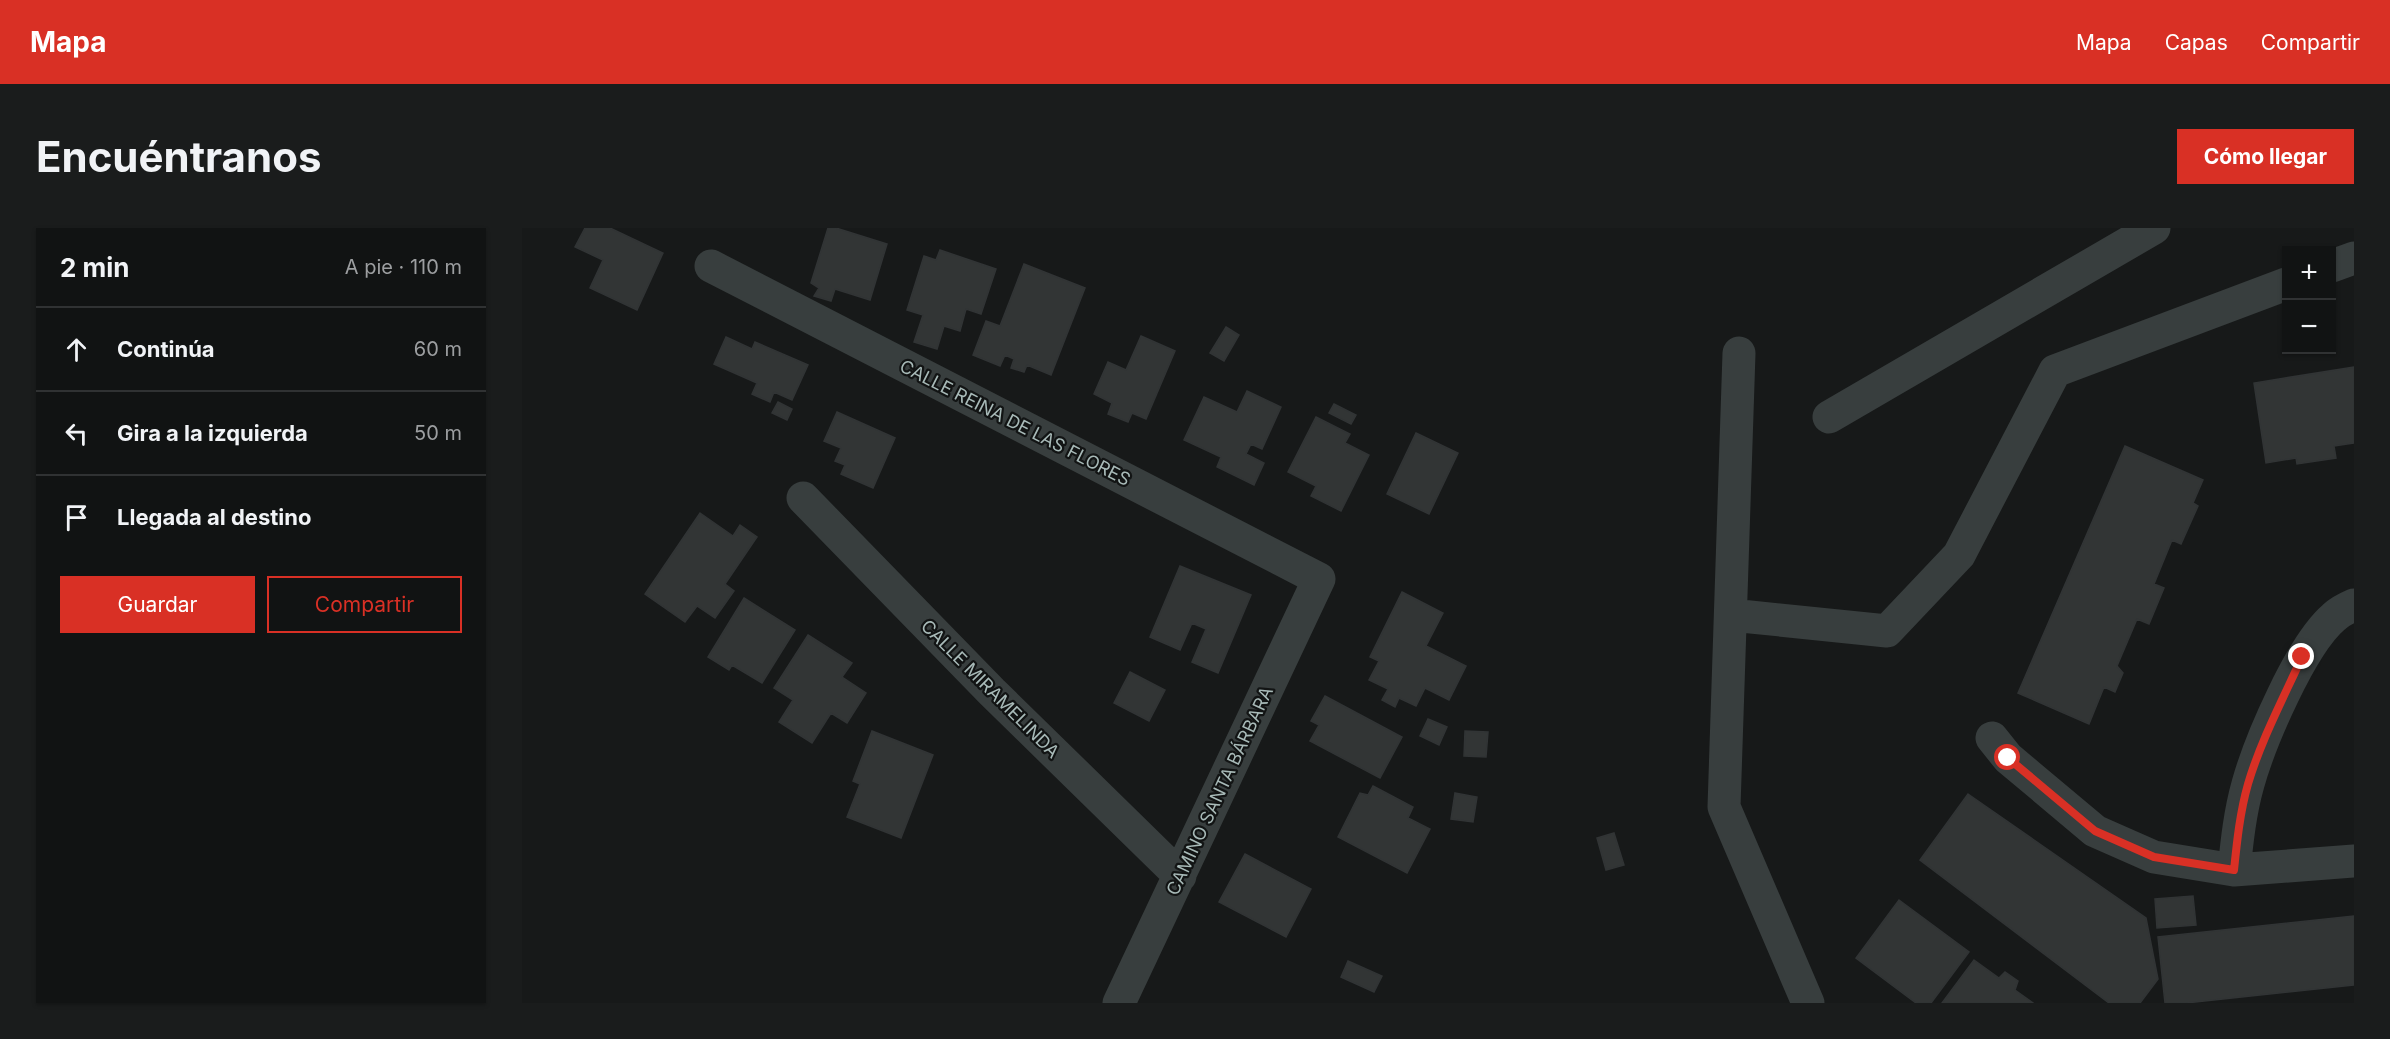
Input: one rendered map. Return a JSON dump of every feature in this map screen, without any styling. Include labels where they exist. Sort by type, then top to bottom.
[{"type":"street","points":[[1829,417],[2154,228]]},
{"type":"street","points":[[2336,264],[2354,258]]},
{"type":"street","name":"CALLE REINA DE LAS FLORES","points":[[711,266],[1319,579]]},
{"type":"street","points":[[1731,615],[1887,631],[1959,555],[2055,371],[2282,286]]},
{"type":"street","points":[[1739,353],[1724,807],[1808,1003]]},
{"type":"street","name":"CALLE MIRAMELINDA","points":[[803,498],[992,693],[1180,876]]},
{"type":"street","name":"CAMINO SANTA BÁRBARA","points":[[1119,1003],[1319,579]]},
{"type":"street","points":[[2234,870],[2239,822],[2248,783],[2263,741],[2302,657],[2334,617],[2354,606]]},
{"type":"street","points":[[1992,738],[2008,758],[2095,831],[2154,857],[2234,870],[2354,861]]},
{"type":"building","points":[[585,228],[610,228],[663,253],[637,310],[590,288],[603,260],[575,247]]},
{"type":"building","points":[[828,228],[836,228],[887,244],[870,300],[835,289],[831,301],[814,296],[819,288],[811,283]]},
{"type":"building","points":[[940,250],[996,269],[981,314],[966,309],[960,331],[944,326],[937,349],[914,342],[923,315],[907,310],[924,256],[936,260]]},
{"type":"building","points":[[1024,264],[1085,288],[1051,375],[1027,365],[1024,372],[1011,368],[1014,359],[1005,355],[1000,366],[973,355],[986,321],[1000,326]]},
{"type":"building","points":[[1226,327],[1239,335],[1224,361],[1210,353]]},
{"type":"building","points":[[1141,336],[1175,351],[1146,419],[1132,413],[1128,422],[1108,414],[1112,403],[1094,394],[1108,362],[1126,370]]},
{"type":"building","points":[[726,337],[752,349],[755,342],[808,365],[792,400],[774,392],[770,402],[752,394],[757,383],[714,364]]},
{"type":"building","points":[[2354,367],[2354,443],[2334,446],[2336,458],[2297,464],[2296,458],[2266,463],[2254,383]]},
{"type":"building","points":[[1247,391],[1281,407],[1262,449],[1251,444],[1246,454],[1264,463],[1254,485],[1217,467],[1221,457],[1184,440],[1204,397],[1237,412]]},
{"type":"building","points":[[778,402],[792,409],[787,420],[772,413]]},
{"type":"building","points":[[1334,404],[1356,415],[1351,424],[1329,413]]},
{"type":"building","points":[[837,412],[895,438],[873,488],[841,474],[845,465],[835,461],[841,448],[824,441]]},
{"type":"building","points":[[1316,417],[1350,434],[1345,443],[1369,455],[1341,511],[1311,496],[1316,486],[1288,472]]},
{"type":"building","points":[[1416,433],[1458,453],[1429,514],[1387,494]]},
{"type":"building","points":[[2125,446],[2203,480],[2193,503],[2198,506],[2181,544],[2172,540],[2154,584],[2164,588],[2149,624],[2137,619],[2117,666],[2123,673],[2115,692],[2104,687],[2089,724],[2018,693]]},
{"type":"building","points":[[700,513],[733,536],[740,525],[757,537],[725,584],[734,591],[715,618],[697,606],[685,622],[645,594]]},
{"type":"building","points":[[1180,566],[1251,595],[1218,673],[1192,662],[1206,629],[1192,623],[1180,650],[1150,637]]},
{"type":"building","points":[[1402,592],[1443,613],[1426,646],[1466,666],[1449,700],[1425,688],[1416,706],[1399,698],[1395,707],[1382,700],[1388,689],[1369,680],[1379,661],[1370,657]]},
{"type":"building","points":[[744,598],[795,630],[762,683],[732,665],[729,670],[708,657]]},
{"type":"building","points":[[808,635],[852,663],[842,677],[866,693],[847,723],[831,713],[812,743],[779,722],[793,700],[774,688]]},
{"type":"building","points":[[1130,672],[1165,690],[1149,721],[1114,703]]},
{"type":"building","points":[[1325,696],[1402,737],[1380,778],[1310,741],[1319,725],[1311,721]]},
{"type":"building","points":[[1428,719],[1447,727],[1439,745],[1420,736]]},
{"type":"building","points":[[872,731],[933,755],[901,838],[847,817],[860,784],[853,781]]},
{"type":"building","points":[[1465,731],[1488,732],[1486,757],[1464,756]]},
{"type":"building","points":[[1373,786],[1413,807],[1408,818],[1430,829],[1407,873],[1338,837],[1360,793],[1368,795]]},
{"type":"building","points":[[1455,793],[1477,797],[1473,822],[1451,819]]},
{"type":"building","points":[[1968,794],[2146,918],[2158,979],[2140,1003],[2109,1003],[1920,860]]},
{"type":"building","points":[[1614,833],[1624,865],[1606,870],[1597,838]]},
{"type":"building","points":[[1245,854],[1311,889],[1286,937],[1219,902]]},
{"type":"building","points":[[2193,896],[2196,925],[2157,928],[2155,899]]},
{"type":"building","points":[[1899,900],[1969,952],[1931,1003],[1916,1003],[1856,958]]},
{"type":"building","points":[[2354,916],[2354,985],[2186,1003],[2165,1003],[2158,937]]},
{"type":"building","points":[[1974,960],[1999,978],[2005,972],[2018,981],[2015,990],[2033,1003],[1942,1003]]},
{"type":"building","points":[[1348,961],[1382,976],[1374,992],[1341,977]]},
{"type":"route","points":[[2008,758],[2095,831],[2154,857],[2234,870],[2239,822],[2248,783],[2263,741],[2302,657]]}]
